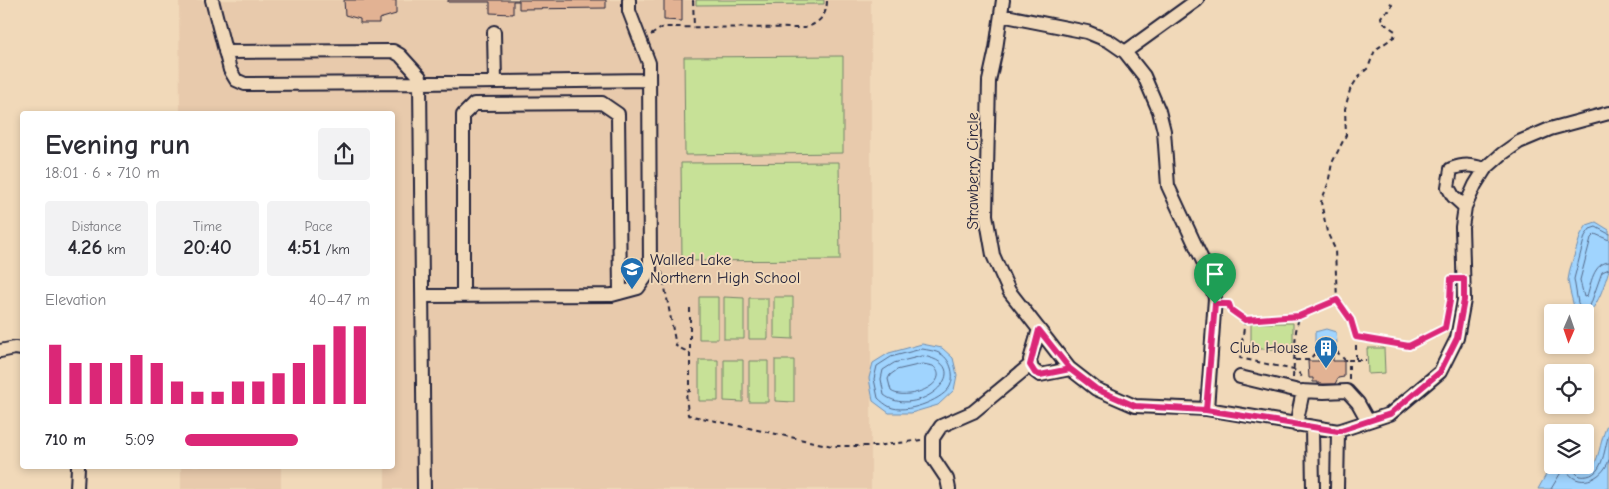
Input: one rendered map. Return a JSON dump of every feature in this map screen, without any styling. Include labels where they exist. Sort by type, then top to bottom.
[{"type":"street","points":[[212,0],[230,70],[236,80],[245,84],[649,80]]},
{"type":"street","points":[[422,296],[612,295],[638,288],[650,271],[649,62],[629,12],[629,0]]},
{"type":"street","name":"Strawberry Circle","points":[[1002,0],[989,80],[986,215],[993,255],[1010,291],[1070,369],[1096,389],[1135,406],[1206,410],[1338,431],[1390,414],[1440,372],[1457,338],[1464,300],[1462,227],[1465,207],[1485,169],[1519,142],[1550,129],[1609,113]]},
{"type":"street","points":[[1125,52],[1196,0]]},
{"type":"street","points":[[1001,15],[1087,32],[1109,41],[1125,52],[1144,76],[1159,111],[1164,131],[1165,171],[1168,186],[1206,268],[1215,304],[1206,410]]},
{"type":"street","points":[[494,32],[494,82]]},
{"type":"street","points":[[225,52],[393,52],[400,55],[420,77],[424,489]]},
{"type":"street","points":[[463,296],[463,115],[474,104],[602,103],[618,114],[620,292]]},
{"type":"street","points":[[1465,207],[1453,196],[1448,186],[1451,169],[1461,165],[1471,165],[1485,169]]},
{"type":"street","points":[[949,489],[947,479],[933,458],[933,438],[941,426],[973,412],[1030,365],[1039,330]]},
{"type":"street","points":[[0,351],[20,349]]},
{"type":"street","points":[[1030,365],[1035,373],[1040,375],[1070,369]]},
{"type":"street","points":[[1240,377],[1304,385],[1324,392],[1347,390],[1358,403],[1368,421]]},
{"type":"street","points":[[1296,425],[1304,385]]},
{"type":"street","points":[[1312,428],[1313,489]]},
{"type":"street","points":[[1337,489],[1338,431]]},
{"type":"street","points":[[77,489],[78,469]]},
{"type":"path","points":[[693,0],[694,27]]},
{"type":"path","points":[[649,36],[663,27],[805,28],[816,24],[822,18],[827,0]]},
{"type":"path","points":[[1356,360],[1356,337],[1351,320],[1337,300],[1335,249],[1327,232],[1321,202],[1328,184],[1332,163],[1346,135],[1345,109],[1353,83],[1368,68],[1375,50],[1394,37],[1395,31],[1381,19],[1382,14],[1391,8],[1392,5],[1388,0]]},
{"type":"path","points":[[1215,304],[1229,304],[1231,310],[1245,320],[1299,316],[1337,300]]},
{"type":"path","points":[[690,308],[690,391],[686,392],[688,415],[832,446],[877,446],[933,438]]},
{"type":"path","points":[[1356,337],[1372,338],[1403,346],[1414,344],[1427,336],[1442,331],[1445,328],[1449,315]]},
{"type":"path","points":[[1294,370],[1296,331],[1299,316]]},
{"type":"path","points":[[1245,320],[1240,358],[1294,370],[1298,372],[1304,385]]},
{"type":"path","points":[[1295,360],[1309,360],[1316,351],[1336,351],[1344,360],[1366,360]]},
{"type":"path","points":[[1347,390],[1349,387],[1349,360]]},
{"type":"shaded area","name":"Walled Lake Northern High School","points":[[179,0],[871,0],[871,489],[385,489],[385,469],[395,469],[395,111],[180,111]]},
{"type":"shaded area","points":[[181,469],[281,469],[281,489],[181,489]]},
{"type":"green space","points":[[696,0],[824,0],[824,4],[696,5]]},
{"type":"green space","points":[[843,56],[843,153],[685,155],[684,57]]},
{"type":"green space","points":[[839,162],[840,260],[682,261],[681,163]]},
{"type":"green space","points":[[699,297],[718,297],[718,339],[699,339]]},
{"type":"green space","points":[[724,297],[744,298],[744,339],[724,339]]},
{"type":"green space","points":[[774,297],[793,297],[793,339],[774,338]]},
{"type":"green space","points":[[749,298],[768,298],[768,339],[749,339]]},
{"type":"green space","points":[[1251,323],[1293,323],[1293,349],[1251,349]]},
{"type":"green space","points":[[1367,348],[1384,348],[1385,373],[1368,374]]},
{"type":"green space","points":[[699,360],[718,360],[718,401],[699,401]]},
{"type":"green space","points":[[724,360],[743,360],[743,402],[724,401]]},
{"type":"green space","points":[[775,360],[794,360],[794,402],[775,401]]},
{"type":"green space","points":[[749,361],[768,361],[768,402],[749,402]]},
{"type":"water","points":[[1596,222],[1609,230],[1609,270],[1594,306],[1594,304],[1573,304],[1568,280],[1581,234],[1587,225]]},
{"type":"water","points":[[1326,329],[1336,332],[1337,343],[1331,343],[1330,347],[1322,347],[1321,343],[1315,343],[1315,332]]},
{"type":"water","points":[[922,344],[942,348],[953,358],[957,375],[954,390],[938,405],[911,413],[889,413],[873,401],[869,378],[873,363],[889,353]]},
{"type":"water","points":[[1609,422],[1609,489],[1538,489],[1546,474],[1594,474],[1594,464]]},
{"type":"building","points":[[344,0],[396,0],[396,14],[379,19],[379,23],[360,23],[360,19],[345,15]]},
{"type":"building","points":[[448,0],[606,0],[606,8],[519,9],[519,1],[513,1],[513,14],[490,13],[490,2],[448,2]]},
{"type":"building","points":[[664,0],[682,0],[682,21],[664,20]]},
{"type":"building","name":"Club House","points":[[1319,353],[1333,353],[1333,361],[1344,361],[1344,377],[1338,378],[1335,384],[1318,384],[1318,382],[1313,382],[1313,378],[1309,378],[1308,361],[1319,361]]},
{"type":"place","name":"Walled Lake Northern High School","points":[[632,290]]},
{"type":"place","name":"Club House","points":[[1326,369]]},
{"type":"route","points":[[1215,304],[1206,410],[1135,406],[1096,389],[1070,369],[1040,375],[1035,373],[1030,365],[1039,330],[1070,369],[1096,389],[1135,406],[1206,410],[1338,431],[1390,414],[1440,372],[1457,338],[1464,300],[1464,279],[1451,279],[1449,315],[1445,328],[1409,346],[1381,342],[1372,338],[1356,337],[1351,320],[1337,300],[1299,316],[1245,320],[1231,310],[1229,304],[1215,304]]}]
